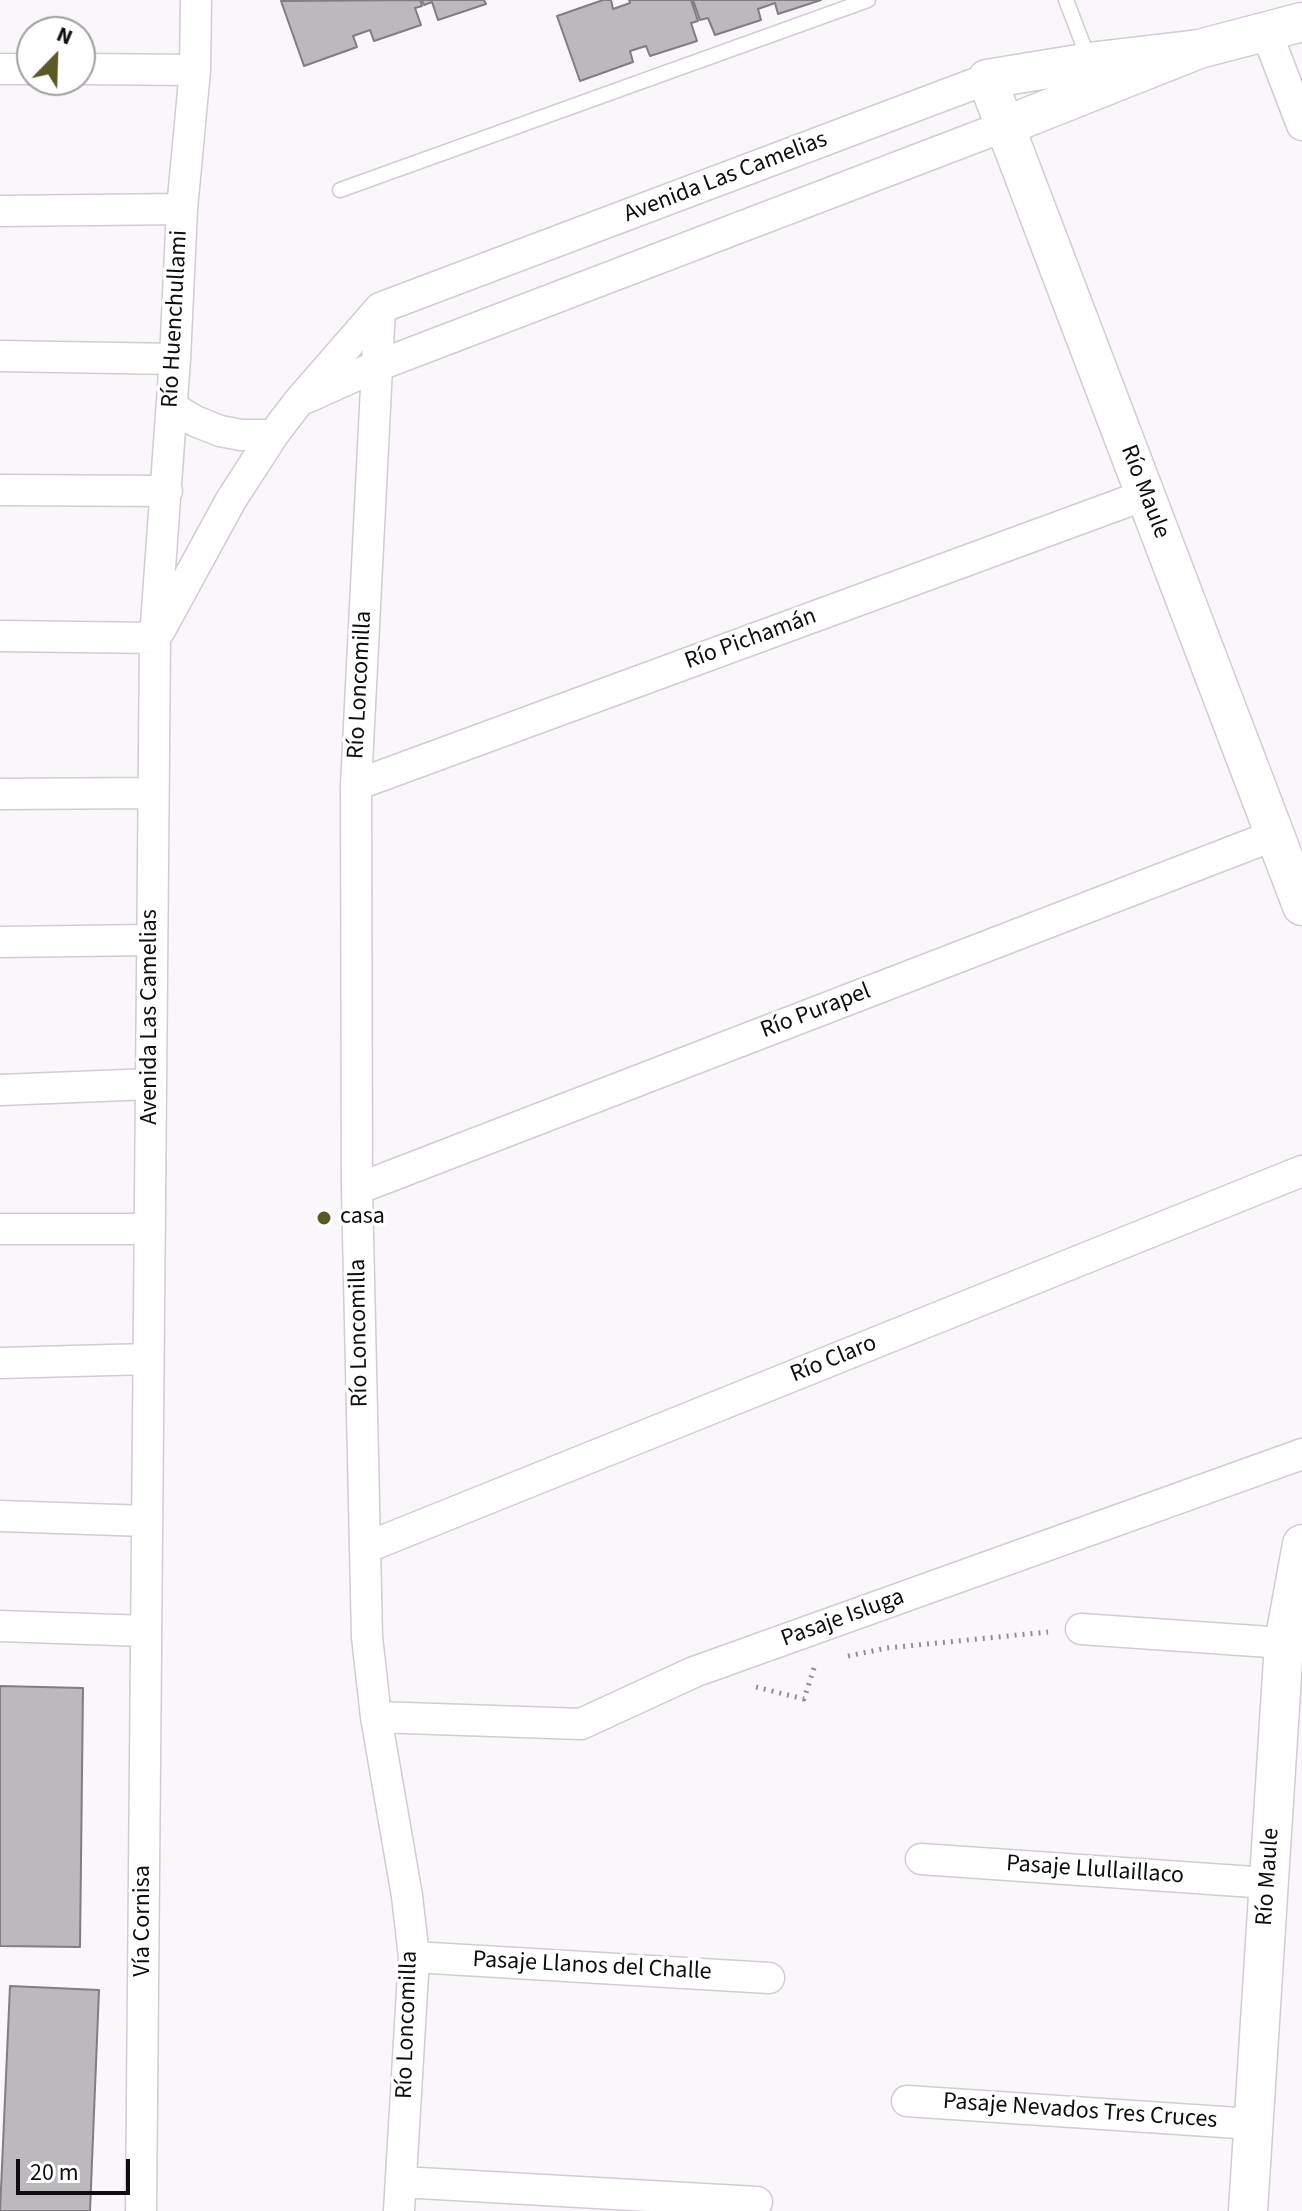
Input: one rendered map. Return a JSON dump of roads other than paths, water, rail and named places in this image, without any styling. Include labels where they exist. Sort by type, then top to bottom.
[{"type":"street","name":"Río Huenchullami","points":[[155,638],[167,491],[182,209],[195,70],[196,0]]},
{"type":"street","points":[[1284,27],[1302,125]]},
{"type":"street","name":"Avenida Las Camelias","points":[[299,401],[377,366],[1199,49],[1284,27]]},
{"type":"street","name":"Avenida Las Camelias","points":[[146,1631],[155,638],[231,500],[273,435],[380,308],[987,79],[1089,62],[1199,49]]},
{"type":"street","points":[[96,69],[195,70]]},
{"type":"street","name":"Río Maule","points":[[987,79],[1302,906]]},
{"type":"street","points":[[0,211],[182,209]]},
{"type":"street","name":"Río Loncomilla","points":[[380,308],[356,785],[357,1189],[367,1637],[376,1717],[407,1896],[414,1957],[400,2196]]},
{"type":"street","points":[[0,356],[175,359]]},
{"type":"street","points":[[172,407],[220,431],[241,435],[273,435]]},
{"type":"street","points":[[0,490],[167,491]]},
{"type":"street","name":"Río Pichamán","points":[[356,785],[1145,495]]},
{"type":"street","points":[[0,636],[155,638]]},
{"type":"street","points":[[0,794],[153,793]]},
{"type":"street","name":"Río Purapel","points":[[357,1189],[1275,835]]},
{"type":"street","points":[[0,942],[151,940]]},
{"type":"street","points":[[0,1090],[151,1084]]},
{"type":"street","name":"Río Claro","points":[[365,1548],[1302,1171]]},
{"type":"street","points":[[0,1229],[150,1229]]},
{"type":"street","points":[[0,1363],[148,1359]]},
{"type":"street","name":"Pasaje Isluga","points":[[376,1717],[581,1724],[694,1672],[1302,1454]]},
{"type":"street","points":[[0,1516],[147,1521]]},
{"type":"street","name":"Río Maule","points":[[1248,2211],[1284,1643],[1302,1544]]},
{"type":"street","points":[[0,1626],[146,1631]]},
{"type":"street","points":[[1081,1629],[1284,1643]]},
{"type":"street","name":"Vía Cornisa","points":[[141,2211],[146,1631]]},
{"type":"street","name":"Pasaje Llullaillaco","points":[[921,1859],[1268,1883]]},
{"type":"street","name":"Pasaje Llanos del Challe","points":[[414,1957],[769,1978]]},
{"type":"street","name":"Pasaje Nevados Tres Cruces","points":[[907,2101],[1253,2124]]},
{"type":"street","points":[[400,2196],[757,2202]]},
{"type":"lane","points":[[340,190],[868,0]]},
{"type":"lane","points":[[1066,0],[1089,62]]},
{"type":"place","name":"casa","points":[[324,1218]]}]
